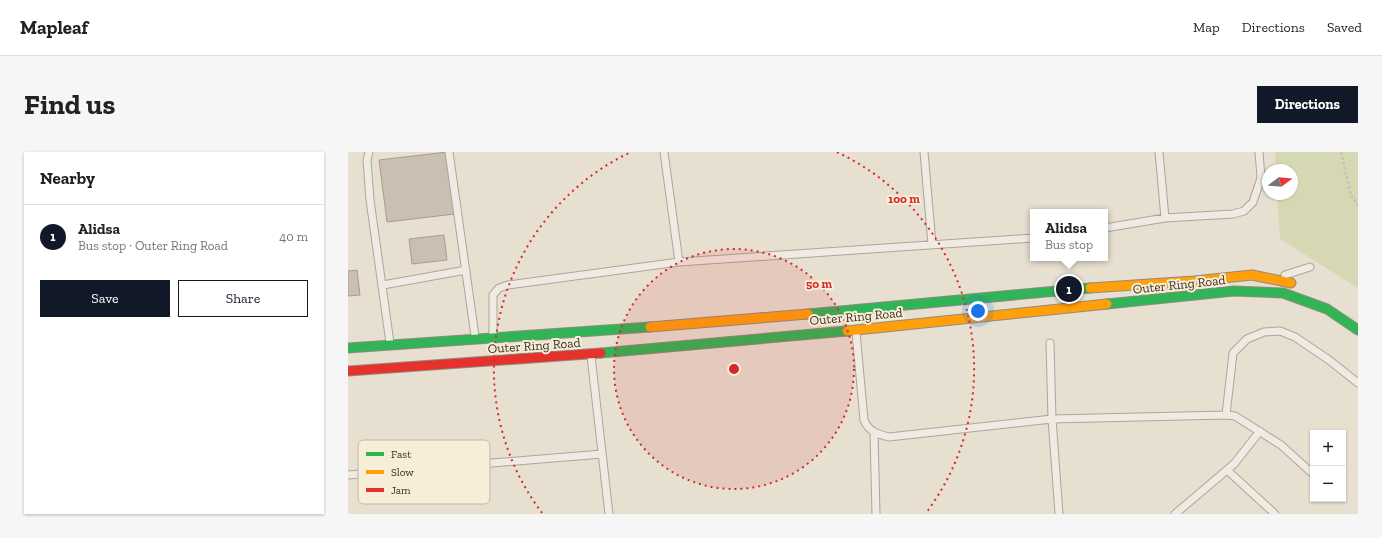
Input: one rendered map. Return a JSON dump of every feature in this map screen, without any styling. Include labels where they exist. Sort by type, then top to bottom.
[{"type":"highway","name":"Outer Ring Road","points":[[348,371],[591,354],[856,320],[1069,289],[1252,275],[1273,278],[1297,285]]},
{"type":"highway","name":"Outer Ring Road","points":[[348,348],[770,318],[856,320],[1234,291],[1283,293],[1327,309],[1358,330]]},
{"type":"lane","points":[[369,152],[367,160],[370,200],[390,345]]},
{"type":"lane","points":[[449,152],[475,339]]},
{"type":"lane","points":[[664,152],[679,262]]},
{"type":"lane","points":[[924,152],[932,244]]},
{"type":"lane","points":[[1159,152],[1165,218]]},
{"type":"lane","points":[[1108,228],[1165,218],[1233,214],[1244,210],[1252,202],[1261,178],[1260,152]]},
{"type":"lane","points":[[493,337],[493,295],[498,288],[508,285],[679,262],[1030,238]]},
{"type":"lane","points":[[1273,278],[1310,267]]},
{"type":"lane","points":[[382,285],[466,270]]},
{"type":"lane","points":[[856,320],[864,420],[866,426],[874,433],[889,437],[1052,419],[1226,415],[1235,416],[1281,445],[1310,471]]},
{"type":"lane","points":[[1226,415],[1234,353],[1247,339],[1264,332],[1280,332],[1295,337],[1329,360],[1358,383]]},
{"type":"lane","points":[[1050,343],[1052,419],[1059,514]]},
{"type":"lane","points":[[591,354],[609,514]]},
{"type":"lane","points":[[1175,514],[1234,464],[1260,431]]},
{"type":"lane","points":[[874,433],[876,514]]},
{"type":"lane","points":[[490,463],[602,454]]},
{"type":"lane","points":[[1227,470],[1275,514]]},
{"type":"lane","points":[[348,475],[358,474]]},
{"type":"path","points":[[1341,152],[1351,195],[1358,206]]},
{"type":"green space","points":[[1275,152],[1358,152],[1358,288],[1280,239],[1277,200],[1298,200],[1298,164],[1276,164]]},
{"type":"building","points":[[447,152],[455,214],[387,222],[379,160]]},
{"type":"building","points":[[444,235],[447,260],[412,264],[409,239]]},
{"type":"building","points":[[357,270],[360,295],[348,296],[348,271]]},
{"type":"traffic: fast","points":[[808,314],[1090,288]]},
{"type":"traffic: fast","points":[[1107,304],[1234,291],[1283,293],[1327,309],[1358,330]]},
{"type":"traffic: fast","points":[[348,348],[650,327]]},
{"type":"traffic: fast","points":[[601,353],[847,331]]},
{"type":"traffic: slow","points":[[1090,288],[1194,281],[1252,275],[1291,283]]},
{"type":"traffic: slow","points":[[847,331],[1107,304]]},
{"type":"traffic: slow","points":[[650,327],[808,314]]},
{"type":"traffic: jam","points":[[348,371],[601,353]]},
{"type":"place","name":"Alidsa","points":[[1069,289]]}]
